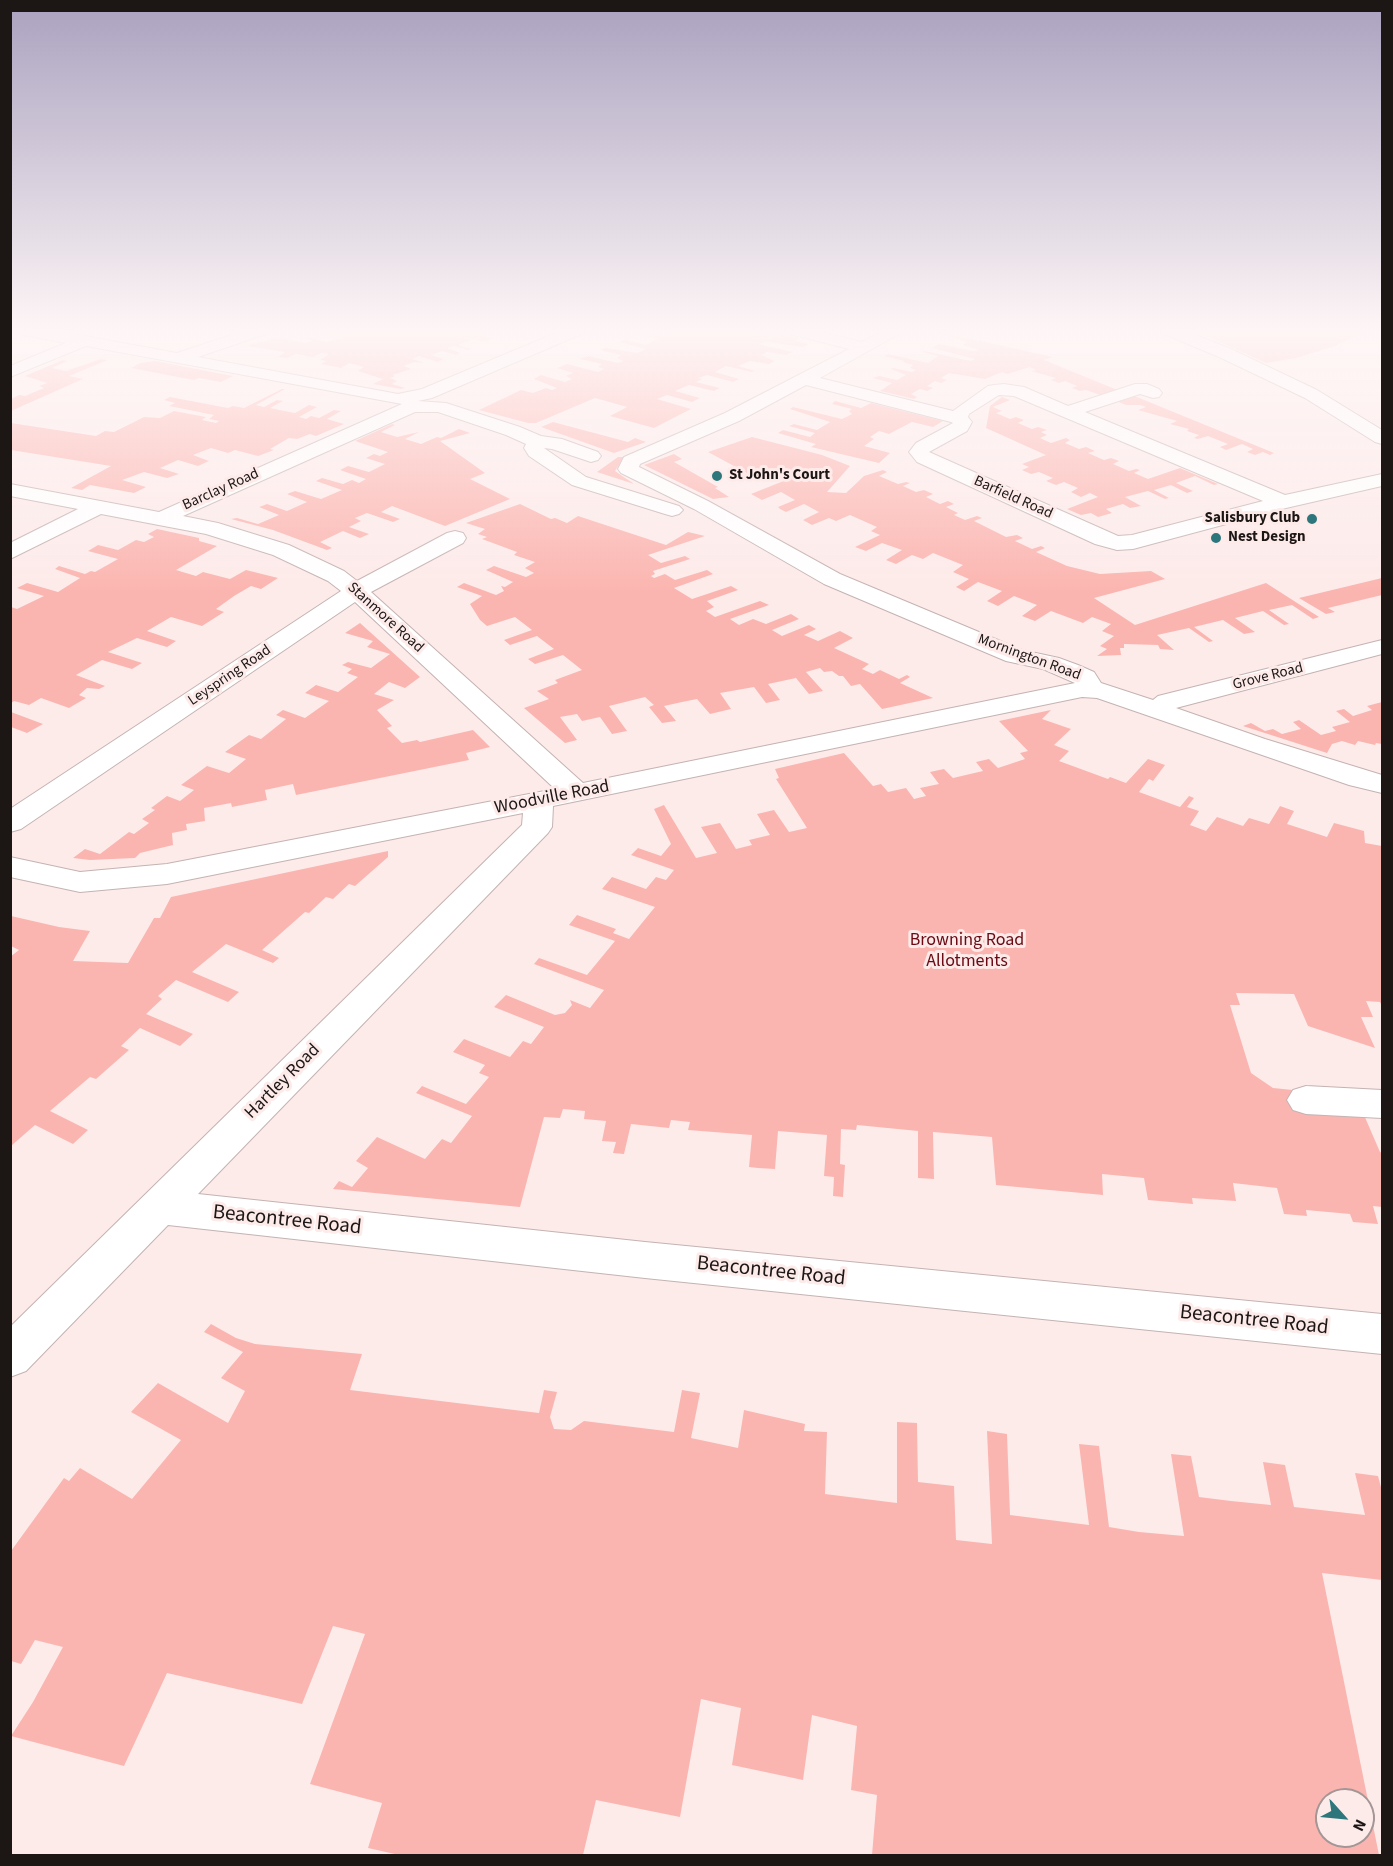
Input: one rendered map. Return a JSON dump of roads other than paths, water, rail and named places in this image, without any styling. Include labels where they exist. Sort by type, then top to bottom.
[{"type":"street","name":"Barclay Road","points":[[164,518],[378,417]]},
{"type":"street","name":"Mornington Road","points":[[472,417],[513,430],[537,442],[555,443],[591,456]]},
{"type":"street","name":"Mornington Road","points":[[732,417],[631,461],[627,465],[628,469],[701,505],[832,579],[1015,656],[1050,663],[1069,670],[1085,677],[1091,689],[1359,779],[1383,784]]},
{"type":"street","name":"Barfield Road","points":[[958,417],[963,422],[960,427],[923,447],[919,452],[924,458],[1103,539],[1117,543],[1133,542],[1283,502],[1383,480]]},
{"type":"street","points":[[1079,417],[1283,502]]},
{"type":"street","points":[[1350,417],[1383,438]]},
{"type":"street","name":"Mornington Road","points":[[537,442],[534,448],[536,452],[579,481],[685,514],[717,516]]},
{"type":"street","name":"Stanmore Road","points":[[10,490],[210,528],[281,550],[336,576],[356,591],[577,793]]},
{"type":"street","points":[[10,552],[100,506]]},
{"type":"street","name":"Leyspring Road","points":[[10,823],[356,591],[455,538]]},
{"type":"street","name":"Grove Road","points":[[1156,711],[1167,702],[1383,647]]},
{"type":"street","name":"Woodville Road","points":[[10,867],[80,882],[167,874],[577,793],[1063,692],[1091,689]]},
{"type":"street","name":"Hartley Road","points":[[10,1357],[537,827],[539,800]]},
{"type":"street","points":[[1306,1100],[1383,1104]]},
{"type":"street","name":"Beacontree Road","points":[[159,1207],[645,1260],[1383,1334]]},
{"type":"place","name":"St John's Court","points":[[717,476]]},
{"type":"place","name":"Salisbury Club","points":[[1312,519]]},
{"type":"place","name":"Nest Design","points":[[1216,538]]},
{"type":"park label","name":"Browning Road Allotments","points":[[967,951]]}]
